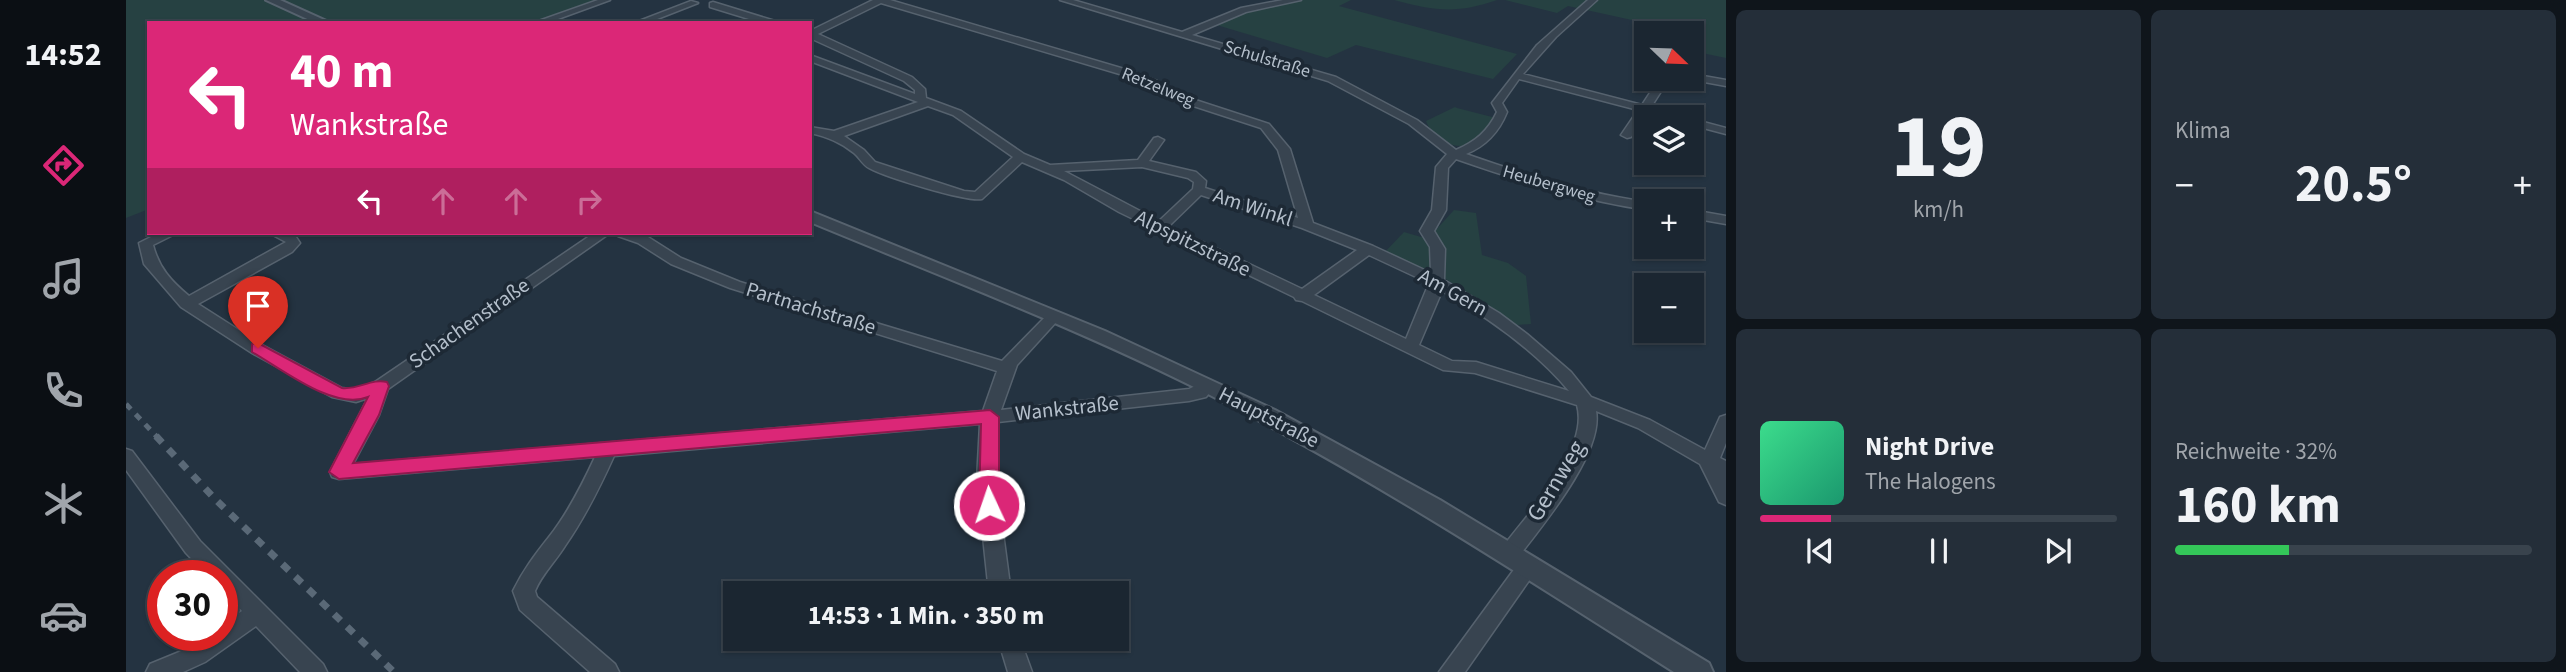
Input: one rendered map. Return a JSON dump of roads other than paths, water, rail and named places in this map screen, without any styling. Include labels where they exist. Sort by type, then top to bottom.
[{"type":"street","points":[[271,0],[321,21]]},
{"type":"street","points":[[543,21],[606,0]]},
{"type":"street","points":[[709,7],[725,0]]},
{"type":"street","points":[[812,34],[880,0]]},
{"type":"street","name":"Retzelweg","points":[[880,0],[1127,73],[1153,83],[1176,97],[1265,126],[1284,149],[1307,225]]},
{"type":"street","name":"Schulstraße","points":[[1064,0],[1332,79],[1413,121],[1454,154]]},
{"type":"street","points":[[1183,35],[1244,10],[1297,0]]},
{"type":"street","points":[[1409,348],[1430,306],[1437,280],[1438,247],[1427,230],[1439,209],[1442,167],[1454,154],[1470,150],[1496,126],[1502,112],[1497,103],[1517,75],[1553,35],[1593,0]]},
{"type":"street","points":[[643,21],[690,1],[764,21]]},
{"type":"street","points":[[709,7],[728,21]]},
{"type":"street","points":[[812,34],[908,79],[920,89],[925,100],[835,135]]},
{"type":"street","name":"Alpspitzstraße","points":[[812,59],[969,119],[1002,147],[1020,157],[1409,348],[1449,366],[1476,368],[1606,408],[1644,424],[1717,466]]},
{"type":"street","points":[[1517,75],[1634,106]]},
{"type":"street","points":[[1704,79],[1726,83]]},
{"type":"street","points":[[1627,135],[1634,125]]},
{"type":"street","points":[[1704,125],[1726,131]]},
{"type":"street","points":[[812,130],[835,135],[860,152],[871,165],[963,195],[978,196],[1020,157]]},
{"type":"street","points":[[1142,163],[1158,140]]},
{"type":"street","name":"Heubergweg","points":[[1454,154],[1547,186],[1634,203]]},
{"type":"street","name":"Am Winkl","points":[[1048,169],[1142,163],[1192,175],[1200,181],[1199,190],[1161,226]]},
{"type":"street","name":"Am Winkl","points":[[1199,190],[1307,225]]},
{"type":"street","points":[[1704,216],[1726,220]]},
{"type":"street","name":"Hauptstraße","points":[[812,217],[1052,317],[1207,386],[1331,449],[1519,560],[1699,672]]},
{"type":"street","points":[[1307,225],[1368,249]]},
{"type":"street","points":[[165,235],[146,243],[145,251],[151,263],[186,304],[338,393],[356,396],[381,386]]},
{"type":"street","points":[[186,304],[252,270],[293,243],[289,237],[282,235]]},
{"type":"street","name":"Schachenstraße","points":[[381,386],[600,235]]},
{"type":"street","name":"Partnachstraße","points":[[629,235],[643,240],[676,261],[735,285],[1006,368]]},
{"type":"street","points":[[1301,297],[1368,249]]},
{"type":"street","name":"Am Gern","points":[[1368,249],[1437,280],[1496,316],[1529,343],[1578,391],[1587,404]]},
{"type":"street","points":[[999,581],[987,480],[990,417],[1006,368],[1052,317]]},
{"type":"street","name":"Wankstraße","points":[[381,386],[370,415],[339,472],[990,417],[1189,395],[1200,393],[1207,386]]},
{"type":"street","name":"Gernweg","points":[[1451,672],[1519,560],[1569,470],[1588,427],[1587,404]]},
{"type":"street","points":[[1726,421],[1717,466],[1726,497]]},
{"type":"street","points":[[607,672],[528,603],[524,591],[533,571],[557,542],[588,493],[608,449]]},
{"type":"street","points":[[126,456],[193,547],[206,560]]},
{"type":"street","points":[[238,592],[315,672]]},
{"type":"street","points":[[158,672],[197,655],[258,612]]},
{"type":"street","points":[[1013,651],[1020,672]]},
{"type":"railway","points":[[126,404],[158,438]]},
{"type":"railway","points":[[156,436],[216,500],[394,672]]}]
